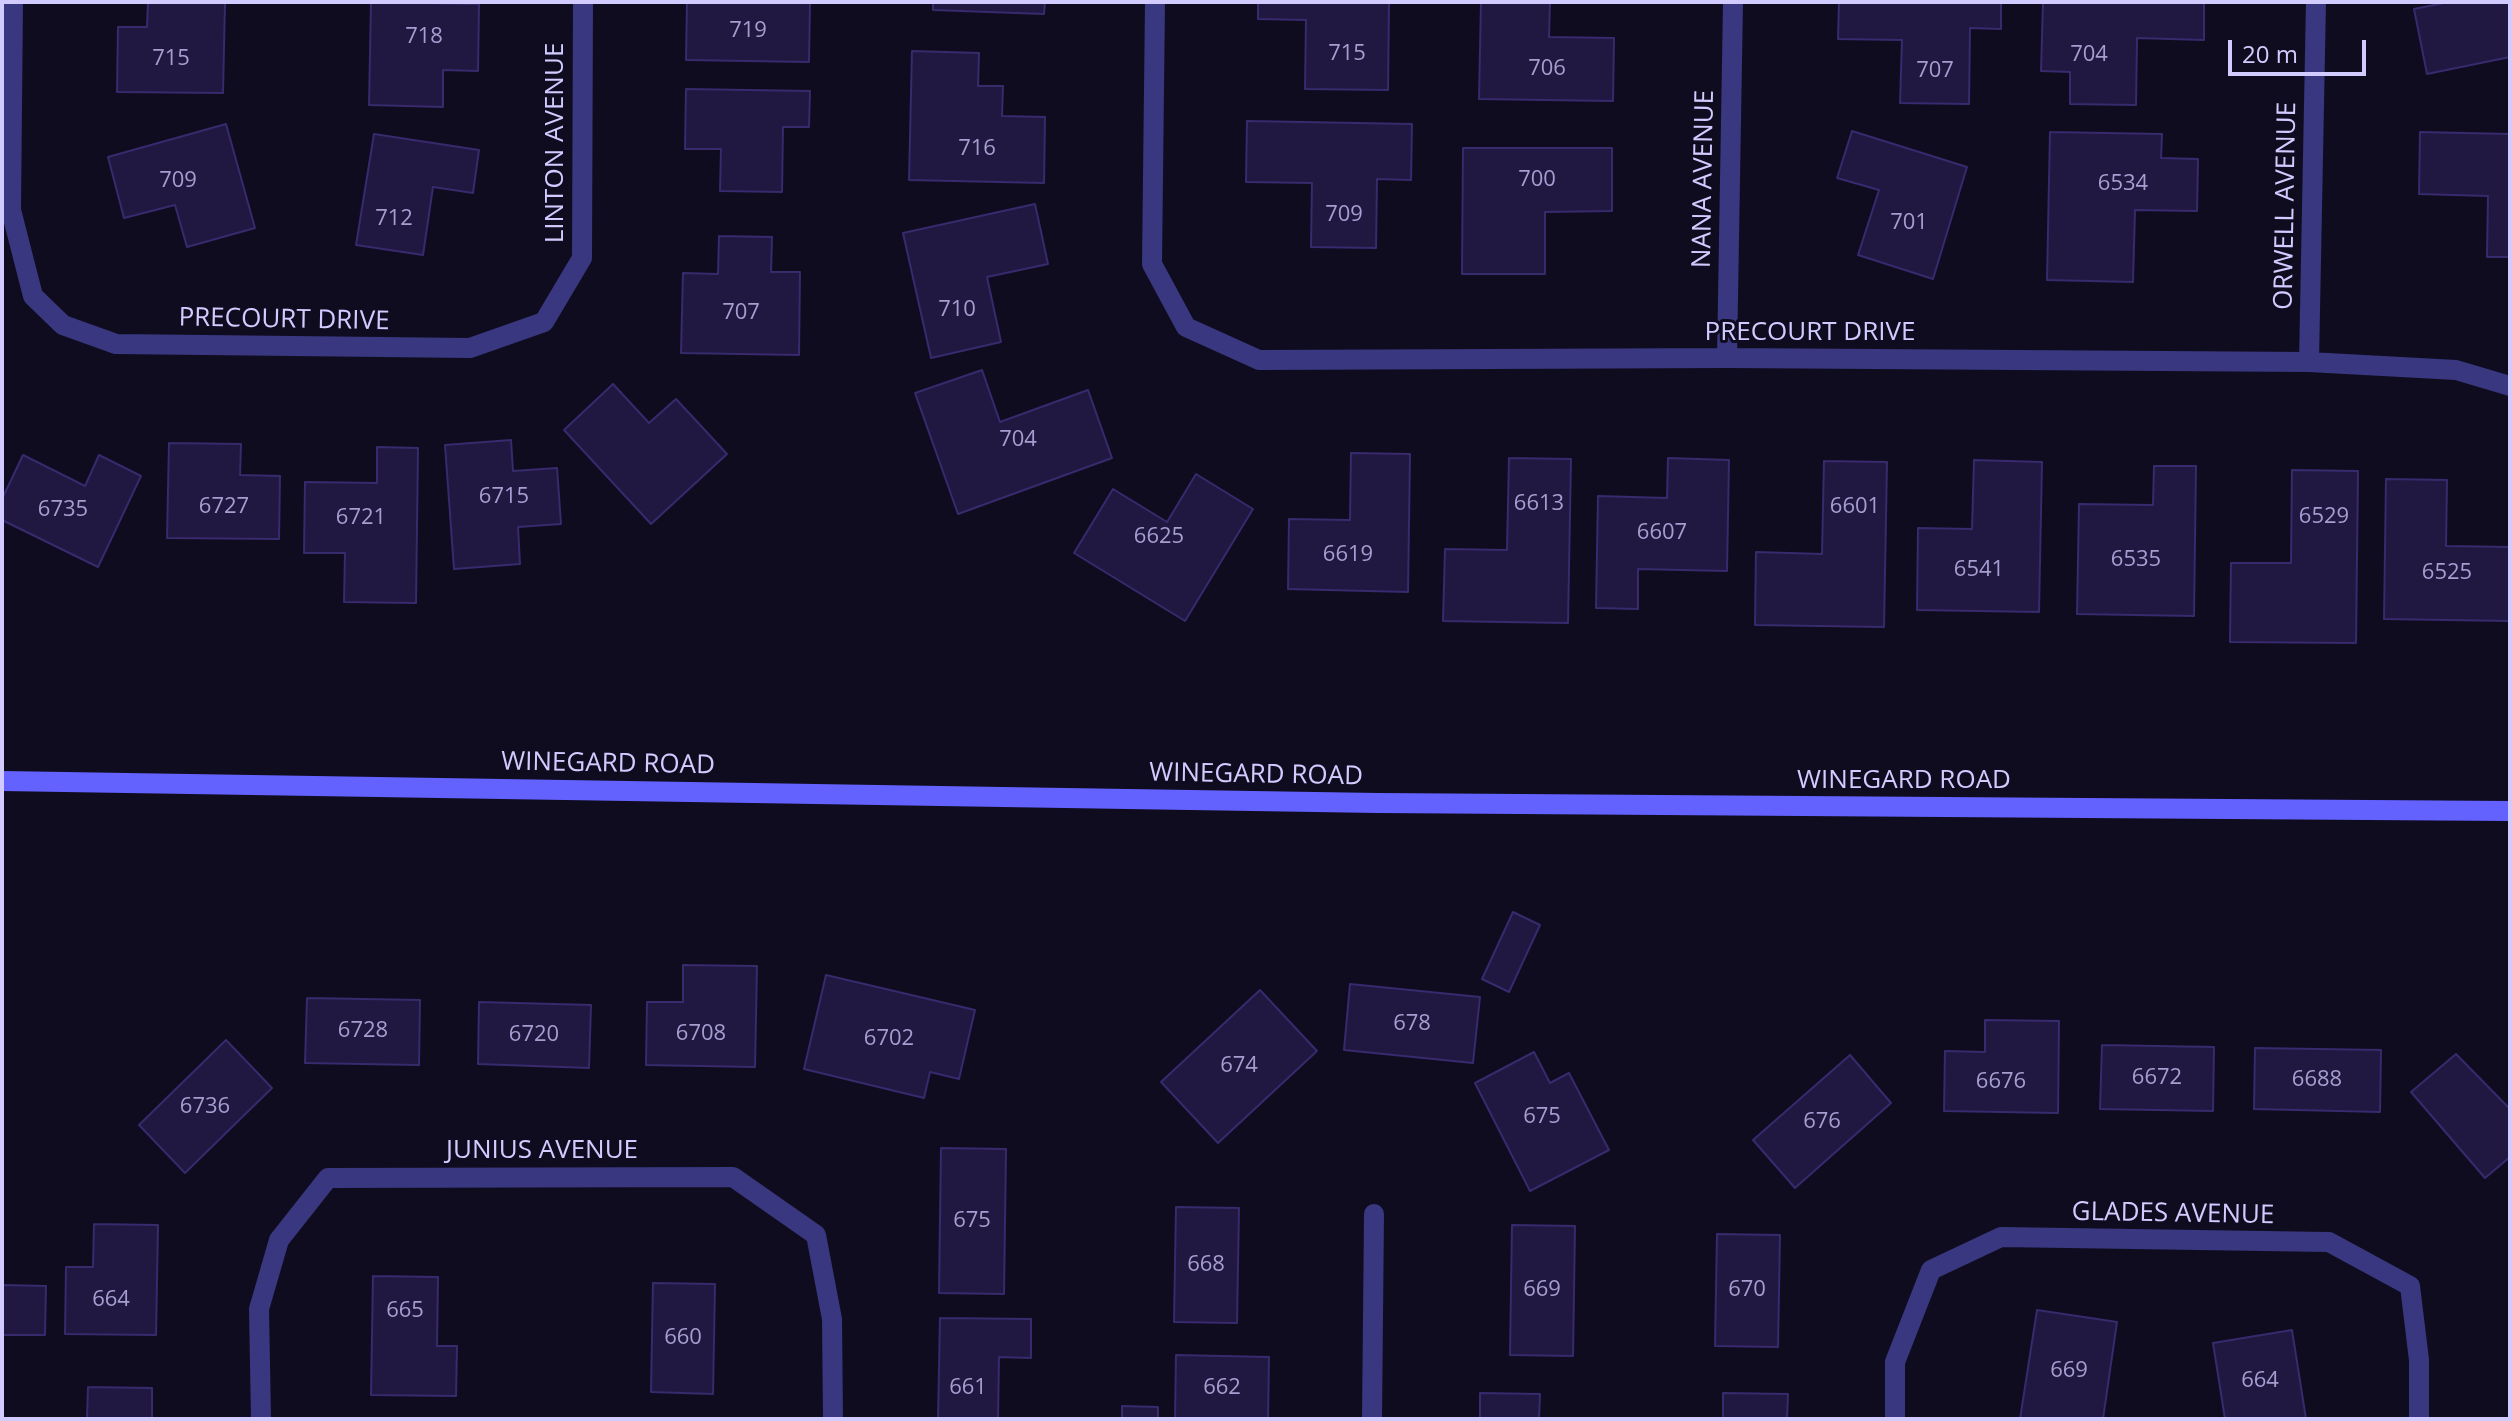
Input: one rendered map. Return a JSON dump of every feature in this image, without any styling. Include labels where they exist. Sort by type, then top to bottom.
[{"type":"street","name":"PRECOURT DRIVE","points":[[13,2],[11,210],[33,296],[63,325],[116,344],[470,348],[544,322]]},
{"type":"street","name":"LINTON AVENUE","points":[[544,322],[582,258],[583,2]]},
{"type":"street","name":"PRECOURT DRIVE","points":[[1155,2],[1152,264],[1186,327],[1259,360],[1727,358],[2309,362],[2456,370],[2510,386]]},
{"type":"street","name":"NANA AVENUE","points":[[1727,358],[1733,2]]},
{"type":"street","name":"ORWELL AVENUE","points":[[2309,362],[2316,2]]},
{"type":"street","name":"WINEGARD ROAD","points":[[2,781],[1394,803],[2510,811]]},
{"type":"street","name":"JUNIUS AVENUE","points":[[261,1419],[259,1309],[279,1240],[328,1178],[733,1177],[816,1235],[832,1319],[833,1419]]},
{"type":"street","points":[[1372,1419],[1374,1214]]},
{"type":"street","name":"GLADES AVENUE","points":[[1895,1419],[1895,1362],[1931,1270],[2001,1237],[2329,1242],[2410,1286],[2419,1360],[2419,1419]]},
{"type":"building","points":[[148,2],[225,2],[223,93],[117,92],[118,27],[147,27]]},
{"type":"building","points":[[371,2],[479,4],[478,71],[443,70],[443,107],[369,105]]},
{"type":"building","points":[[687,2],[810,2],[809,62],[686,60]]},
{"type":"building","points":[[933,2],[1045,2],[1044,14],[933,10]]},
{"type":"building","points":[[1258,2],[1389,2],[1388,90],[1305,89],[1306,20],[1258,19]]},
{"type":"building","points":[[1481,2],[1550,2],[1549,37],[1614,38],[1613,101],[1479,99]]},
{"type":"building","points":[[1839,2],[2001,2],[2001,29],[1970,28],[1969,104],[1900,103],[1902,40],[1838,39]]},
{"type":"building","points":[[2043,2],[2204,2],[2204,40],[2137,38],[2136,105],[2070,104],[2070,72],[2041,71]]},
{"type":"building","points":[[2449,2],[2510,2],[2510,57],[2427,74],[2414,9]]},
{"type":"building","points":[[912,51],[979,53],[978,86],[1003,86],[1002,116],[1045,117],[1044,183],[909,180]]},
{"type":"building","points":[[686,89],[810,91],[809,127],[783,127],[782,192],[720,191],[721,149],[685,149]]},
{"type":"building","points":[[1247,121],[1412,124],[1411,180],[1377,179],[1376,248],[1311,247],[1312,183],[1246,182]]},
{"type":"building","points":[[226,124],[255,228],[187,247],[175,205],[124,218],[108,157]]},
{"type":"building","points":[[1852,131],[1967,167],[1933,279],[1858,255],[1879,190],[1837,178]]},
{"type":"building","points":[[2050,132],[2162,134],[2161,158],[2198,159],[2197,211],[2135,210],[2133,282],[2047,280]]},
{"type":"building","points":[[2420,132],[2510,134],[2510,257],[2487,257],[2488,196],[2419,194]]},
{"type":"building","points":[[374,134],[479,150],[473,193],[433,187],[423,255],[356,245]]},
{"type":"building","points":[[1463,148],[1612,148],[1612,211],[1545,212],[1545,274],[1462,274]]},
{"type":"building","points":[[1035,204],[1048,264],[987,277],[1001,342],[931,358],[903,233]]},
{"type":"building","points":[[719,236],[772,237],[771,272],[800,272],[799,355],[681,353],[683,273],[718,274]]},
{"type":"building","points":[[982,370],[1000,422],[1088,390],[1112,458],[958,514],[915,393]]},
{"type":"building","points":[[613,384],[649,423],[676,399],[727,454],[651,524],[564,430]]},
{"type":"building","points":[[511,440],[513,471],[557,468],[561,524],[518,527],[520,564],[454,569],[445,445]]},
{"type":"building","points":[[169,443],[241,444],[240,475],[280,476],[279,539],[167,538]]},
{"type":"building","points":[[377,447],[418,448],[416,603],[344,602],[345,553],[304,553],[305,482],[377,483]]},
{"type":"building","points":[[1351,453],[1410,454],[1408,592],[1288,589],[1289,519],[1350,520]]},
{"type":"building","points":[[23,455],[85,486],[99,455],[141,476],[98,567],[2,520],[2,499]]},
{"type":"building","points":[[1509,458],[1571,459],[1568,623],[1443,621],[1445,549],[1507,550]]},
{"type":"building","points":[[1668,458],[1729,460],[1727,571],[1638,569],[1638,609],[1596,608],[1598,496],[1667,498]]},
{"type":"building","points":[[1974,460],[2042,462],[2039,612],[1917,610],[1918,528],[1972,529]]},
{"type":"building","points":[[1824,461],[1887,462],[1884,627],[1755,625],[1756,552],[1822,554]]},
{"type":"building","points":[[2154,466],[2196,466],[2194,616],[2077,614],[2079,504],[2153,505]]},
{"type":"building","points":[[2292,470],[2358,471],[2356,643],[2230,642],[2231,563],[2291,563]]},
{"type":"building","points":[[1196,474],[1253,509],[1185,621],[1074,553],[1113,489],[1167,522]]},
{"type":"building","points":[[2386,479],[2447,480],[2446,546],[2510,547],[2510,621],[2384,619]]},
{"type":"building","points":[[1513,912],[1540,925],[1509,992],[1482,979]]},
{"type":"building","points":[[683,965],[757,966],[755,1067],[646,1065],[647,1002],[683,1002]]},
{"type":"building","points":[[826,975],[975,1010],[959,1079],[930,1072],[924,1098],[804,1069]]},
{"type":"building","points":[[1350,984],[1480,997],[1473,1063],[1344,1050]]},
{"type":"building","points":[[1260,990],[1317,1051],[1218,1143],[1161,1082]]},
{"type":"building","points":[[307,998],[420,1000],[419,1065],[305,1063]]},
{"type":"building","points":[[479,1002],[591,1005],[589,1068],[478,1064]]},
{"type":"building","points":[[1985,1020],[2059,1021],[2058,1113],[1944,1111],[1945,1051],[1985,1052]]},
{"type":"building","points":[[226,1040],[272,1088],[185,1173],[139,1125]]},
{"type":"building","points":[[2102,1045],[2214,1047],[2213,1111],[2100,1109]]},
{"type":"building","points":[[2255,1048],[2381,1050],[2380,1112],[2254,1109]]},
{"type":"building","points":[[1534,1052],[1550,1083],[1569,1073],[1609,1150],[1530,1191],[1475,1083]]},
{"type":"building","points":[[2456,1054],[2510,1109],[2510,1157],[2485,1178],[2411,1092]]},
{"type":"building","points":[[1850,1055],[1891,1103],[1795,1188],[1753,1140]]},
{"type":"building","points":[[941,1148],[1006,1149],[1004,1294],[939,1293]]},
{"type":"building","points":[[1176,1207],[1239,1208],[1237,1323],[1174,1322]]},
{"type":"building","points":[[94,1224],[158,1225],[156,1335],[65,1334],[66,1267],[93,1267]]},
{"type":"building","points":[[1512,1225],[1575,1226],[1573,1356],[1510,1355]]},
{"type":"building","points":[[1717,1234],[1780,1235],[1778,1347],[1715,1346]]},
{"type":"building","points":[[373,1276],[438,1277],[437,1346],[457,1346],[456,1396],[371,1395]]},
{"type":"building","points":[[653,1283],[715,1284],[713,1394],[651,1392]]},
{"type":"building","points":[[2,1285],[46,1286],[45,1335],[2,1335]]},
{"type":"building","points":[[2037,1310],[2117,1322],[2103,1419],[2020,1419]]},
{"type":"building","points":[[940,1318],[1031,1319],[1031,1358],[999,1357],[998,1419],[938,1419]]},
{"type":"building","points":[[2292,1330],[2306,1419],[2225,1419],[2213,1343]]},
{"type":"building","points":[[1176,1355],[1269,1357],[1268,1419],[1175,1419]]},
{"type":"building","points":[[88,1387],[152,1388],[152,1419],[87,1419]]},
{"type":"building","points":[[1480,1393],[1540,1394],[1539,1419],[1480,1419]]},
{"type":"building","points":[[1723,1393],[1788,1394],[1787,1419],[1723,1419]]},
{"type":"building","points":[[1122,1406],[1158,1407],[1158,1419],[1122,1419]]}]
